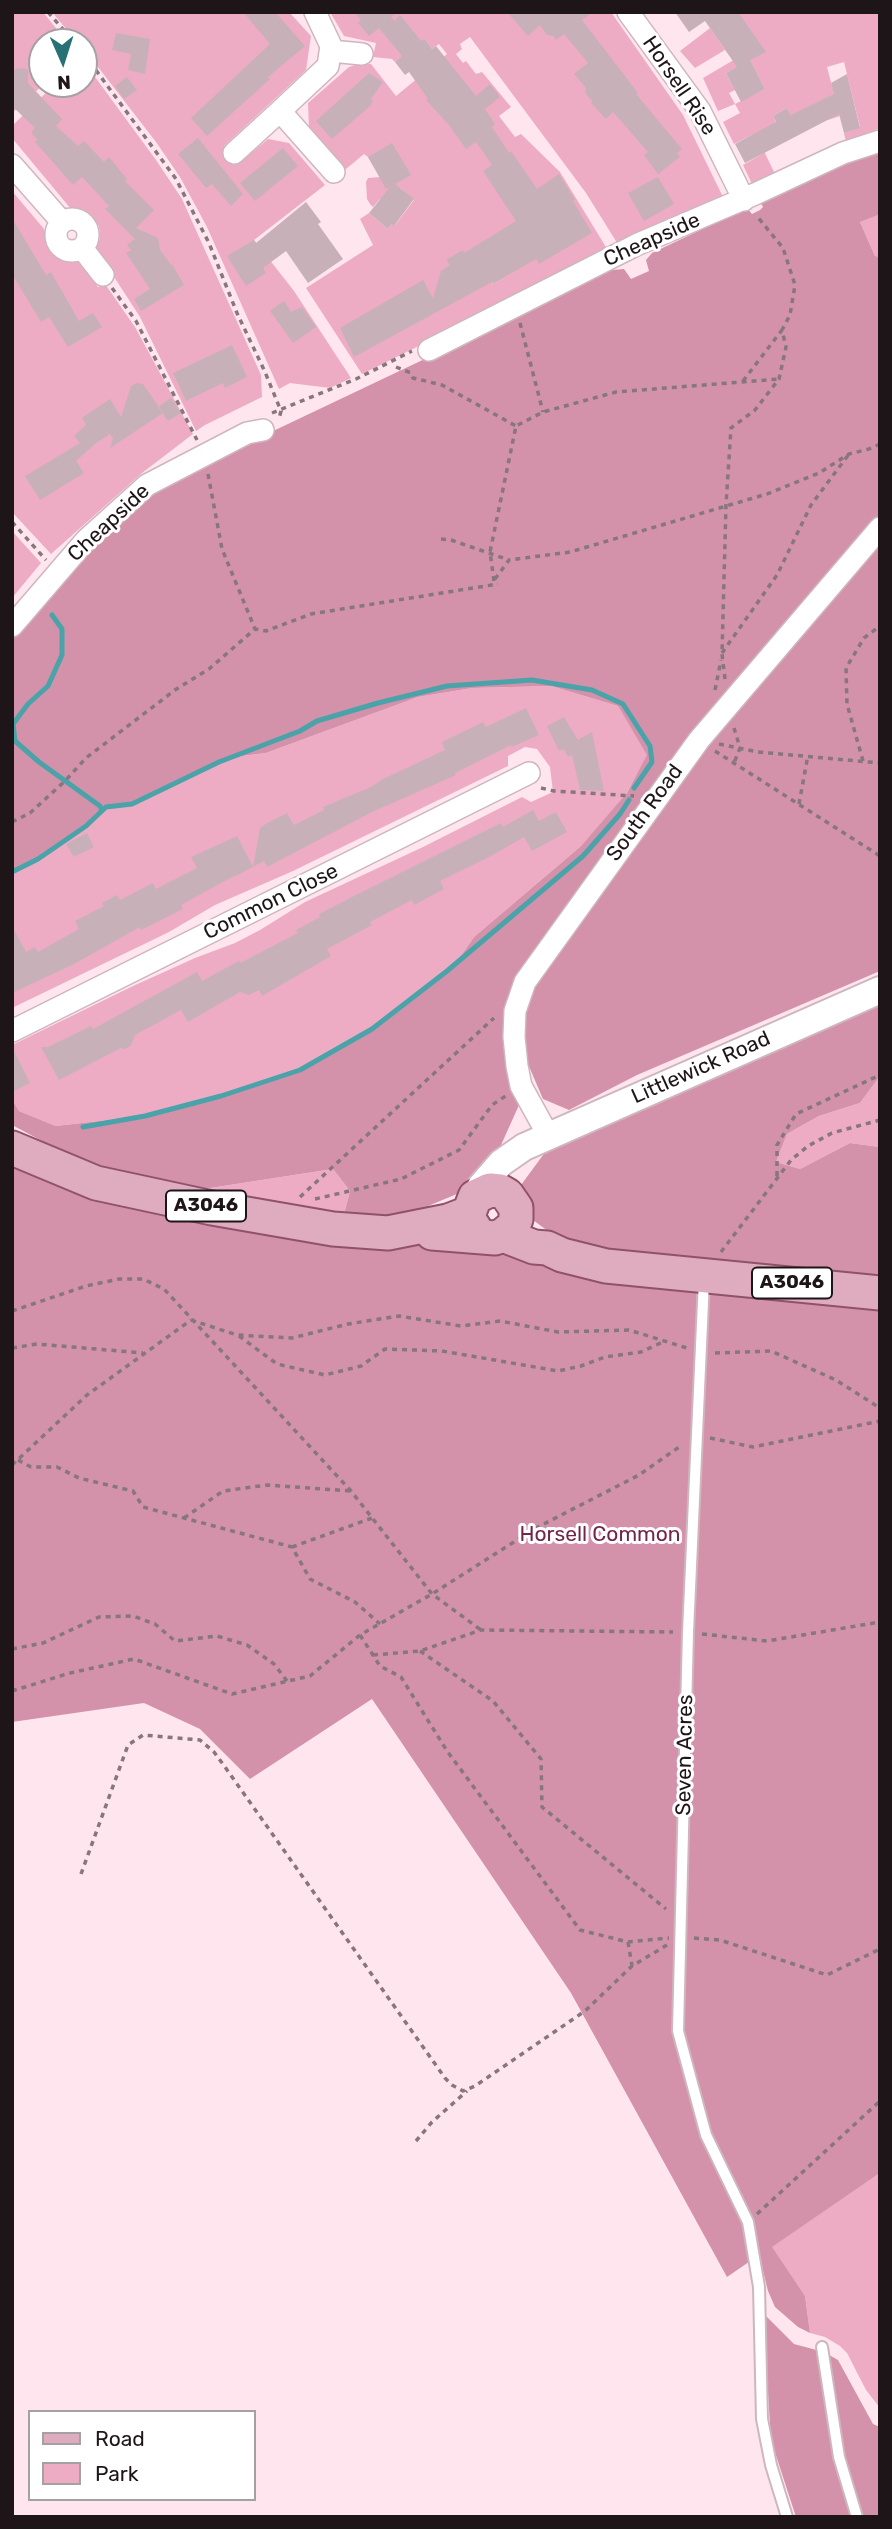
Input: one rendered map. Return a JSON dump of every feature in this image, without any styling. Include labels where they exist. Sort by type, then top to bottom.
[{"type":"main road","name":"A3046","points":[[12,1147],[96,1183],[333,1229],[388,1233],[492,1215],[562,1255],[606,1266],[880,1293]]},
{"type":"street","points":[[234,153],[328,66],[331,51],[329,40],[315,12]]},
{"type":"street","name":"Horsell Rise","points":[[628,12],[700,111],[744,200]]},
{"type":"street","points":[[331,51],[362,54]]},
{"type":"street","points":[[280,111],[334,172]]},
{"type":"street","name":"Cheapside","points":[[425,349],[636,246],[744,200],[843,153],[880,141]]},
{"type":"street","points":[[12,165],[62,222],[56,229],[56,242],[66,251],[74,252],[82,248],[103,275]]},
{"type":"street","name":"Cheapside","points":[[12,626],[86,540],[147,485],[271,422]]},
{"type":"street","name":"South Road","points":[[548,1135],[521,1086],[514,1037],[515,1011],[525,982],[699,740],[719,703],[880,528]]},
{"type":"street","name":"Common Close","points":[[12,1031],[529,773]]},
{"type":"street","name":"Littlewick Road","points":[[492,1215],[481,1186],[501,1163],[524,1147],[880,990]]},
{"type":"lane","name":"Seven Acres","points":[[704,1274],[688,1632],[678,2031],[705,2135],[748,2222],[759,2287],[762,2419],[771,2465],[787,2517]]},
{"type":"lane","points":[[822,2347],[839,2457],[857,2517]]},
{"type":"path","points":[[48,12],[62,28]]},
{"type":"path","points":[[98,73],[176,179],[209,243],[281,411]]},
{"type":"path","points":[[743,381],[782,330],[790,315],[795,285],[783,248],[744,200]]},
{"type":"path","points":[[103,275],[136,321],[205,456],[222,549],[255,628]]},
{"type":"path","points":[[520,304],[520,323],[543,412]]},
{"type":"path","points":[[719,703],[731,428],[755,410],[779,379],[786,347],[782,330]]},
{"type":"path","points":[[271,422],[281,411],[425,349]]},
{"type":"path","points":[[396,367],[411,373],[413,379],[442,384],[516,426]]},
{"type":"path","points":[[516,426],[543,412],[616,392],[779,379]]},
{"type":"path","points":[[271,422],[281,411]]},
{"type":"path","points":[[509,560],[494,581],[490,552],[516,426]]},
{"type":"path","points":[[187,443],[195,436]]},
{"type":"path","points":[[441,539],[509,560],[570,552],[766,494],[819,473],[849,454],[880,444]]},
{"type":"path","points":[[719,703],[716,689],[722,654],[777,575],[811,505],[849,454]]},
{"type":"path","points":[[12,522],[57,572]]},
{"type":"path","points":[[255,628],[266,631],[311,614],[498,584]]},
{"type":"path","points":[[863,761],[847,704],[846,668],[864,638],[880,626]]},
{"type":"path","points":[[12,822],[30,813],[86,758],[175,690],[209,669],[255,628]]},
{"type":"path","points":[[699,740],[740,748],[880,763]]},
{"type":"path","points":[[699,740],[880,856]]},
{"type":"path","points":[[734,763],[740,748]]},
{"type":"path","points":[[799,804],[808,755]]},
{"type":"path","points":[[529,773],[554,792],[641,797]]},
{"type":"path","points":[[521,1086],[492,1105],[459,1150],[401,1179],[292,1204],[437,1073],[522,991]]},
{"type":"path","points":[[777,1178],[777,1145],[796,1114],[880,1075]]},
{"type":"path","points":[[704,1274],[791,1160],[808,1146],[832,1133],[880,1119]]},
{"type":"path","points":[[12,1311],[86,1286],[119,1279],[143,1279],[164,1289],[351,1491],[432,1594],[481,1630],[420,1651],[373,1656]]},
{"type":"path","points":[[191,1320],[237,1335],[292,1338],[348,1324],[399,1316],[461,1326],[500,1321],[558,1332],[629,1330],[699,1352],[771,1351],[836,1380],[880,1408]]},
{"type":"path","points":[[12,1465],[87,1395],[191,1320]]},
{"type":"path","points":[[237,1335],[277,1364],[325,1375],[361,1366],[385,1349],[442,1351],[558,1371],[605,1357],[641,1352],[665,1341]]},
{"type":"path","points":[[12,1348],[37,1345],[144,1353]]},
{"type":"path","points":[[12,1691],[70,1673],[134,1658],[232,1694],[310,1676],[360,1635],[432,1594],[536,1528],[639,1475],[696,1435],[753,1447],[880,1421]]},
{"type":"path","points":[[18,1460],[31,1467],[57,1467],[79,1478],[133,1491],[143,1507],[292,1547],[372,1518]]},
{"type":"path","points":[[184,1519],[223,1491],[267,1485],[351,1491]]},
{"type":"path","points":[[292,1547],[310,1580],[355,1602],[380,1624]]},
{"type":"path","points":[[12,1648],[43,1643],[99,1617],[134,1616],[155,1624],[175,1641],[217,1636],[247,1645],[274,1664],[287,1681]]},
{"type":"path","points":[[360,1635],[380,1666],[401,1677],[447,1751],[580,1930],[628,1942],[681,1937],[720,1940],[827,1975],[880,1949]]},
{"type":"path","points":[[420,1651],[493,1701],[541,1759],[542,1807],[681,1921]]},
{"type":"path","points":[[81,1874],[128,1745],[143,1735],[181,1736],[200,1740],[214,1752],[225,1767],[445,2078],[458,2089],[468,2090]]},
{"type":"path","points":[[416,2141],[432,2122],[468,2090],[585,2011],[632,1966],[681,1937]]},
{"type":"path","points":[[628,1942],[632,1966]]},
{"type":"path","points":[[748,2222],[880,2101]]},
{"type":"green space","points":[[12,12],[43,12],[56,28],[28,28],[29,98],[12,113]]},
{"type":"green space","points":[[52,12],[289,12],[311,36],[306,70],[224,146],[238,164],[268,139],[289,143],[325,185],[254,240],[294,291],[351,378],[330,388],[290,383],[279,389],[207,227],[180,177],[98,67],[98,28],[65,28]]},
{"type":"green space","points":[[330,12],[611,12],[683,115],[724,199],[619,246],[586,193],[470,37],[460,44],[462,49],[456,54],[463,63],[466,61],[476,74],[482,72],[511,107],[499,116],[515,137],[521,134],[560,172],[609,252],[362,374],[306,288],[373,245],[360,219],[369,213],[388,229],[392,224],[395,225],[414,200],[400,188],[382,201],[380,199],[373,207],[367,199],[366,182],[368,178],[380,177],[368,157],[364,154],[346,169],[309,128],[308,103],[349,67],[358,64],[371,64],[396,96],[447,54],[439,44],[432,49],[425,39],[395,62],[392,59],[373,57],[376,43],[344,36]],"holes":[[[475,254],[518,269],[493,284]]]},
{"type":"green space","points":[[734,12],[880,12],[880,128],[846,142],[844,133],[860,127],[844,62],[827,67],[840,116],[828,120],[795,122],[787,108],[773,116],[776,123],[759,141],[775,174],[752,184],[743,165],[762,154],[752,135],[734,144],[723,122],[740,113],[735,104],[718,111],[703,78],[754,48]],"holes":[[[750,61],[765,89],[735,104],[729,93],[735,90],[726,73]]]},
{"type":"green space","points":[[710,28],[725,50],[695,68],[680,51]]},
{"type":"green space","points":[[98,81],[182,199],[261,375],[262,397],[196,431],[140,317],[96,249],[100,238],[99,226],[85,212],[71,209],[12,138],[12,126],[41,98],[98,98]]},
{"type":"green space","points":[[880,146],[880,214],[860,222],[875,256],[880,257],[880,971],[637,1075],[569,1110],[543,1099],[522,1050],[504,1050],[519,1105],[497,1154],[464,1191],[397,1219],[343,1218],[350,1191],[333,1169],[191,1191],[139,1181],[44,1142],[12,1125],[12,1099],[19,1111],[56,1126],[142,1116],[223,1096],[300,1070],[370,1030],[456,963],[474,937],[581,846],[627,793],[647,755],[618,706],[551,686],[472,688],[418,697],[266,753],[234,757],[132,804],[106,807],[86,826],[38,859],[12,872],[12,638],[87,547],[149,490],[612,270],[624,269],[631,279],[649,271],[646,260],[652,253],[747,208],[752,214],[763,207],[761,203]]},
{"type":"green space","points":[[12,191],[44,229],[49,246],[57,255],[66,259],[79,259],[98,287],[105,284],[135,327],[193,434],[142,473],[51,554],[12,512]]},
{"type":"green space","points":[[880,214],[880,257],[875,256],[860,222]]},
{"type":"green space","points":[[12,531],[41,563],[12,598]]},
{"type":"green space","points":[[551,686],[618,706],[648,755],[624,798],[581,846],[474,937],[456,963],[370,1030],[300,1070],[223,1096],[142,1116],[56,1126],[19,1111],[12,1099],[12,1045],[133,986],[235,943],[305,902],[522,797],[531,802],[553,792],[550,767],[537,749],[525,747],[508,756],[508,766],[293,871],[215,905],[169,932],[12,1008],[12,872],[38,859],[86,826],[106,807],[132,803],[234,757],[266,753],[418,697],[472,688]]},
{"type":"green space","name":"Horsell Common","points":[[880,1004],[880,1076],[860,1103],[819,1116],[787,1134],[776,1162],[800,1169],[850,1143],[880,1147],[880,2173],[772,2247],[805,2296],[810,2333],[798,2327],[775,2307],[759,2255],[727,2277],[571,1993],[372,1699],[250,1779],[200,1729],[144,1703],[12,1722],[12,1159],[203,1220],[551,1259],[564,1243],[533,1220],[521,1185],[546,1151]]},
{"type":"green space","points":[[880,1076],[880,1147],[850,1143],[800,1169],[776,1162],[787,1134],[819,1116],[860,1103]]},
{"type":"green space","points":[[333,1169],[350,1191],[343,1218],[198,1190]]},
{"type":"green space","points":[[880,2173],[880,2408],[866,2390],[847,2353],[825,2337],[810,2333],[805,2296],[771,2247]]},
{"type":"green space","points":[[763,2313],[794,2344],[824,2352],[838,2360],[873,2424],[880,2427],[880,2517],[796,2517],[771,2440]]},
{"type":"building","points":[[243,12],[275,12],[305,46],[268,77],[270,79],[207,136],[191,118],[270,44]]},
{"type":"building","points":[[354,12],[397,12],[391,17],[394,21],[400,15],[421,41],[425,39],[432,49],[436,46],[476,96],[490,84],[500,97],[485,109],[495,124],[492,127],[509,153],[511,151],[537,189],[559,174],[592,233],[539,264],[536,259],[354,357],[340,328],[423,280],[433,298],[441,271],[450,265],[446,260],[463,250],[464,253],[516,221],[483,171],[492,165],[476,142],[466,149],[426,100],[428,99],[409,72],[405,75],[395,62],[402,56],[379,28],[369,36],[358,23],[361,20]]},
{"type":"building","points":[[507,12],[593,12],[582,20],[638,93],[636,94],[682,149],[677,153],[680,157],[658,174],[644,155],[648,152],[613,112],[606,119],[591,103],[593,102],[585,93],[586,88],[574,74],[588,63],[564,34],[556,40],[547,35],[540,25],[528,36]]},
{"type":"building","points":[[675,12],[738,12],[766,52],[750,60],[765,89],[741,102],[726,73],[737,67],[705,21],[689,32]]},
{"type":"building","points":[[116,33],[150,39],[145,74],[128,70],[131,54],[112,50]]},
{"type":"building","points":[[17,68],[28,69],[28,98],[42,98],[62,119],[56,126],[78,146],[84,141],[104,162],[109,157],[127,179],[125,181],[154,210],[136,228],[158,238],[160,250],[184,285],[141,311],[134,299],[150,289],[126,253],[131,250],[127,245],[135,239],[105,209],[109,206],[82,177],[73,185],[35,142],[38,140],[31,133],[35,128],[12,106],[12,73]]},
{"type":"building","points":[[369,73],[383,82],[371,99],[373,101],[332,139],[316,121]]},
{"type":"building","points":[[847,74],[860,128],[844,133],[839,114],[745,163],[735,144],[776,122],[773,116],[787,108],[791,115],[834,94],[831,83]]},
{"type":"building","points":[[127,77],[137,90],[124,99],[115,86]]},
{"type":"building","points":[[198,138],[243,194],[231,206],[212,184],[206,188],[178,154]]},
{"type":"building","points":[[392,143],[411,175],[395,184],[414,199],[394,226],[392,224],[388,229],[369,213],[390,187],[386,189],[368,157]]},
{"type":"building","points":[[283,148],[298,166],[255,201],[240,183]]},
{"type":"building","points":[[658,177],[674,204],[644,221],[628,193]]},
{"type":"building","points":[[306,202],[343,259],[308,283],[286,251],[263,268],[266,273],[246,286],[227,256],[254,240],[256,243]]},
{"type":"building","points":[[12,218],[46,275],[51,272],[79,321],[93,313],[102,327],[68,347],[49,317],[41,322],[12,274]]},
{"type":"building","points":[[284,301],[291,312],[302,307],[316,327],[293,343],[270,311]]},
{"type":"building","points":[[232,345],[247,377],[225,388],[223,383],[186,401],[173,373]]},
{"type":"building","points":[[143,384],[163,413],[110,448],[113,439],[110,434],[96,443],[76,461],[84,473],[40,500],[25,476],[80,443],[74,436],[86,425],[82,418],[110,399],[121,417],[131,386]]},
{"type":"building","points":[[171,398],[181,413],[168,421],[158,407]]},
{"type":"building","points":[[526,708],[539,735],[512,747],[511,745],[455,773],[456,775],[370,813],[267,867],[264,861],[253,867],[260,828],[269,822],[287,813],[294,825],[324,810],[323,807],[373,786],[445,750],[442,742],[483,722],[486,727]]},
{"type":"building","points":[[564,717],[578,740],[592,732],[604,791],[580,790],[572,755],[568,757],[564,749],[559,751],[547,726]]},
{"type":"building","points":[[533,810],[539,821],[556,812],[567,832],[532,851],[524,837],[440,881],[444,889],[414,905],[412,900],[370,922],[372,925],[327,949],[331,956],[262,996],[259,990],[249,995],[240,992],[188,1022],[181,1010],[135,1035],[131,1046],[121,1048],[59,1080],[41,1047],[48,1047],[91,1026],[93,1029],[197,972],[202,981],[239,961],[240,963],[298,933],[296,930],[320,917],[319,914],[501,823],[503,827]]},
{"type":"building","points":[[87,833],[94,847],[74,857],[66,844]]},
{"type":"building","points":[[237,836],[253,867],[181,905],[183,909],[141,930],[140,927],[74,964],[12,993],[12,926],[26,952],[35,947],[38,952],[79,929],[75,921],[104,906],[102,903],[117,895],[120,900],[153,883],[156,889],[197,868],[191,857]]},
{"type":"building","points":[[12,1047],[30,1083],[12,1092]]},
{"type":"waterway","points":[[52,615],[62,629],[62,655],[48,686],[28,704],[13,724],[15,741],[102,810]]},
{"type":"waterway","points":[[12,872],[38,859],[86,826],[106,807],[132,804],[219,762],[300,731],[317,721],[447,686],[532,680],[592,690],[623,704],[650,746],[652,762],[634,788]]},
{"type":"waterway","points":[[83,1127],[145,1116],[221,1096],[300,1070],[372,1029],[447,971],[583,856],[629,800]]}]
